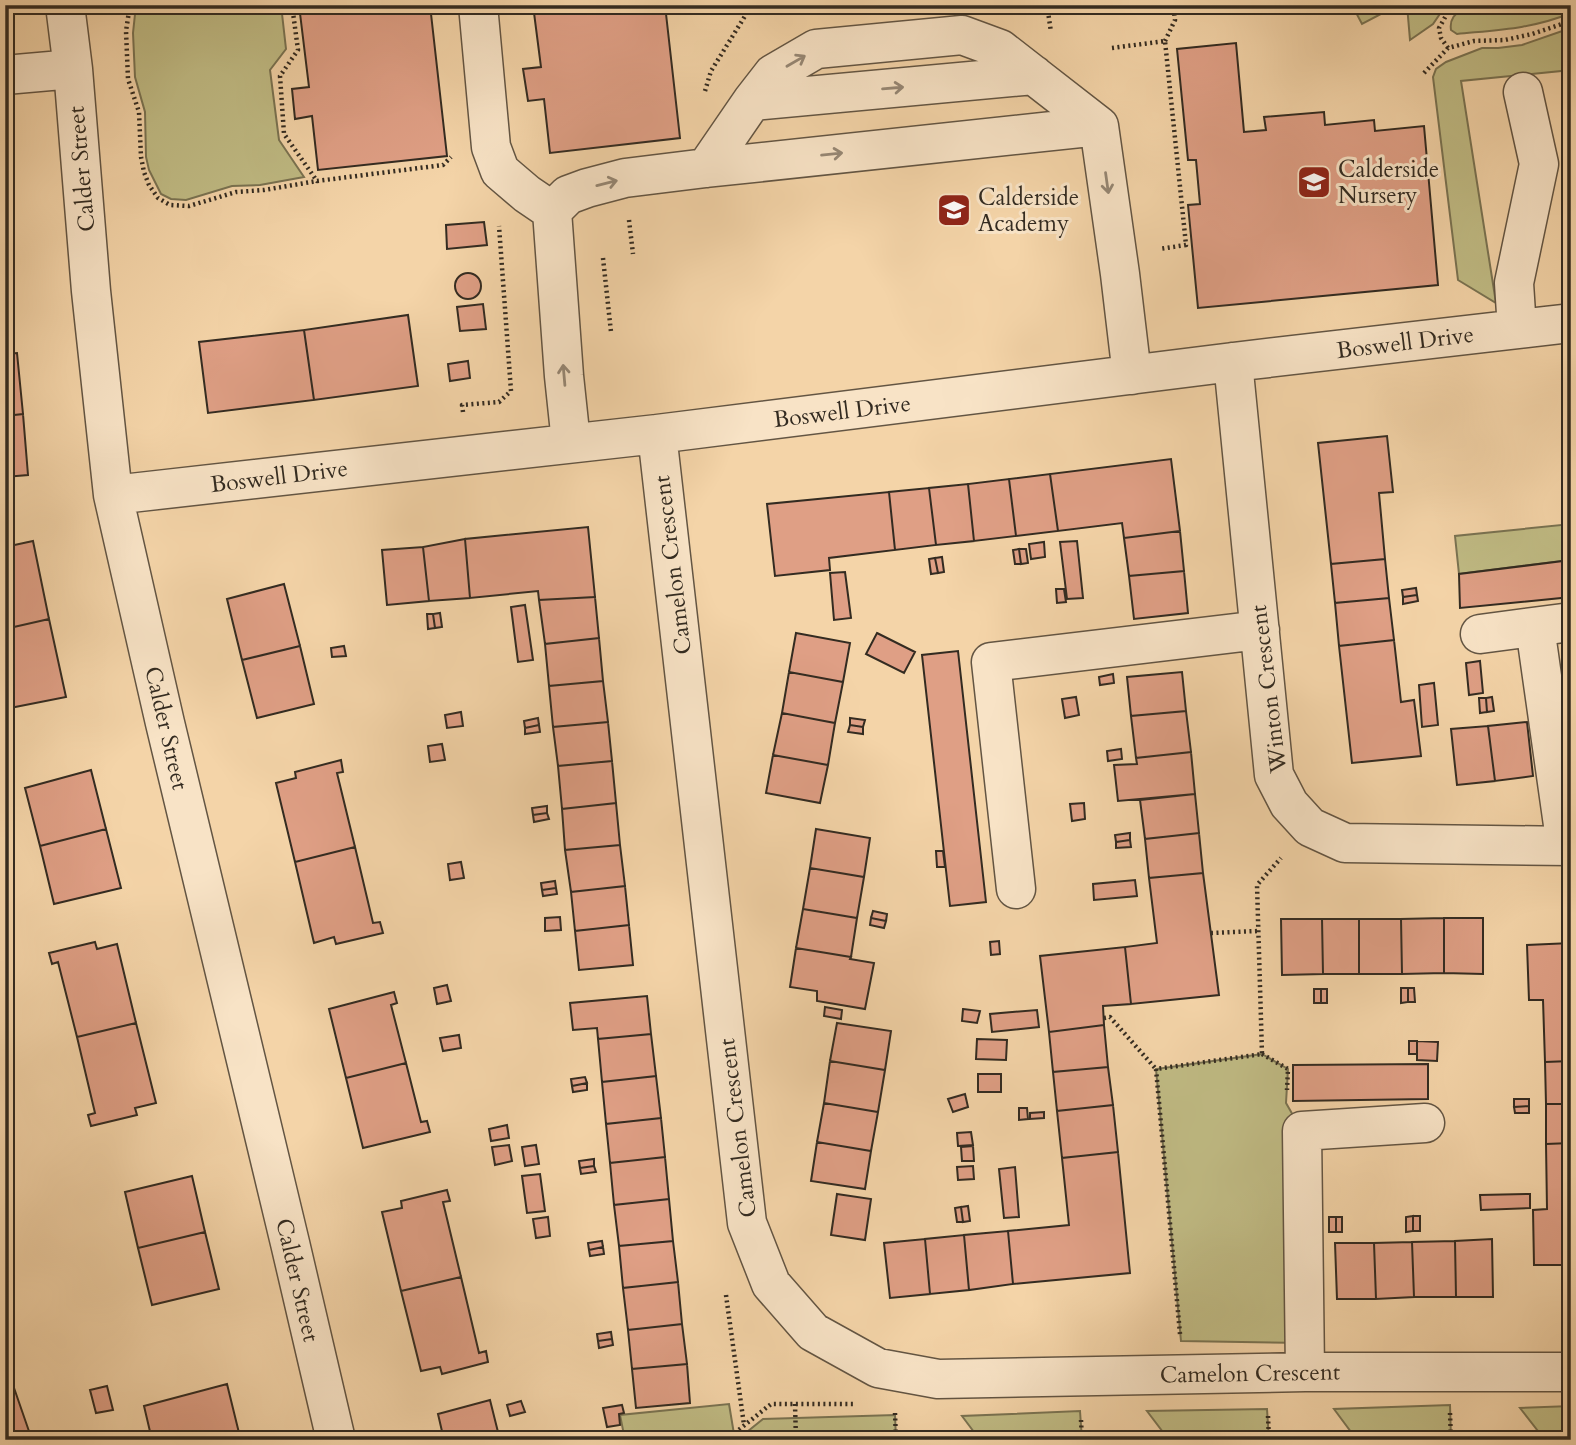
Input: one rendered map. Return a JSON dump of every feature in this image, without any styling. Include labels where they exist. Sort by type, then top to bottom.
[{"type":"street","name":"Calder Street","points":[[65,5],[73,69],[90,291],[113,495],[336,1440]]},
{"type":"street","points":[[478,5],[491,147],[500,171],[552,211]]},
{"type":"street","points":[[5,75],[73,69]]},
{"type":"street","points":[[706,168],[752,101],[1034,75],[1099,126],[1132,375]]},
{"type":"street","points":[[1517,328],[1514,283],[1539,164],[1523,92]]},
{"type":"street","points":[[571,442],[552,211],[568,195],[625,178],[1099,126]]},
{"type":"street","name":"Boswell Drive","points":[[113,495],[657,433],[1571,323]]},
{"type":"street","name":"Winton Crescent","points":[[1233,362],[1274,775],[1289,804],[1310,827],[1345,842],[1568,846]]},
{"type":"street","name":"Camelon Crescent","points":[[657,433],[747,1223],[771,1284],[813,1332],[878,1368],[939,1379],[1305,1372],[1571,1372]]},
{"type":"street","points":[[1480,635],[1553,625],[1568,846]]},
{"type":"street","points":[[1016,889],[991,662],[1260,631]]},
{"type":"street","points":[[1305,1372],[1302,1131],[1425,1123]]},
{"type":"path","points":[[130,5],[126,31],[128,79],[139,112],[141,157],[149,185],[158,198],[170,205],[189,206],[236,192],[443,165],[451,157]]},
{"type":"path","points":[[292,5],[298,50],[279,76],[284,134],[317,181]]},
{"type":"path","points":[[703,95],[711,71],[750,8],[773,5]]},
{"type":"path","points":[[1147,250],[1186,245],[1165,41],[1175,20],[1173,5]]},
{"type":"path","points":[[1448,48],[1441,38],[1439,28],[1448,12],[1456,5]]},
{"type":"path","points":[[1424,74],[1448,48],[1474,41],[1505,40],[1571,21]]},
{"type":"path","points":[[1112,48],[1165,41]]},
{"type":"path","points":[[467,455],[462,405],[499,402],[511,391],[498,217]]},
{"type":"path","points":[[629,219],[633,254]]},
{"type":"path","points":[[603,258],[611,332]]},
{"type":"path","points":[[1156,1069],[1262,1054],[1257,885],[1310,827]]},
{"type":"path","points":[[1211,933],[1258,930]]},
{"type":"path","points":[[1104,1018],[1110,1017],[1156,1069],[1184,1374]]},
{"type":"path","points":[[744,1425],[724,1280],[762,1261]]},
{"type":"path","points":[[894,1371],[896,1440]]},
{"type":"path","points":[[726,1440],[771,1404],[858,1404]]},
{"type":"path","points":[[795,1404],[796,1440]]},
{"type":"shaded area","points":[[136,5],[281,5],[286,49],[270,70],[279,140],[304,177],[260,185],[232,186],[186,200],[171,199],[161,194],[149,170],[146,157],[145,112],[135,77],[133,33]]},
{"type":"shaded area","points":[[1352,5],[1398,5],[1362,24]]},
{"type":"shaded area","points":[[1407,5],[1446,5],[1433,24],[1410,40]]},
{"type":"shaded area","points":[[1467,5],[1571,5],[1571,13],[1528,26],[1457,34],[1451,30],[1451,22]]},
{"type":"shaded area","points":[[1571,28],[1571,70],[1461,81],[1496,303],[1458,280],[1433,77],[1436,69],[1446,62],[1482,48],[1522,45]]},
{"type":"shaded area","points":[[1571,524],[1571,560],[1459,574],[1455,536]]},
{"type":"shaded area","points":[[1262,1054],[1288,1069],[1286,1103],[1302,1131],[1305,1343],[1181,1341],[1156,1069]]},
{"type":"shaded area","points":[[729,1404],[734,1434],[726,1440],[625,1440],[620,1415]]},
{"type":"shaded area","points":[[1450,1405],[1451,1440],[1357,1440],[1334,1409]]},
{"type":"shaded area","points":[[1571,1406],[1571,1440],[1545,1440],[1520,1408]]},
{"type":"shaded area","points":[[1267,1409],[1269,1440],[1169,1440],[1147,1411]]},
{"type":"shaded area","points":[[1080,1411],[1082,1440],[980,1440],[962,1416]]},
{"type":"shaded area","points":[[895,1415],[896,1440],[737,1440],[763,1419]]},
{"type":"building","points":[[299,5],[430,5],[447,156],[318,170],[312,116],[295,119],[292,89],[309,87]]},
{"type":"building","points":[[533,5],[665,5],[680,138],[550,153],[544,99],[528,101],[523,69],[541,67]]},
{"type":"building","name":"Calderside Nursery","points":[[1236,43],[1244,132],[1266,130],[1264,117],[1324,112],[1325,125],[1374,120],[1375,131],[1424,126],[1438,285],[1198,308],[1188,205],[1200,204],[1196,160],[1188,160],[1177,49]]},
{"type":"building","points":[[484,222],[487,245],[447,249],[446,225]]},
{"type":"building","points":[[5,266],[9,295],[5,296]]},
{"type":"building","points":[[468,273],[477,277],[481,286],[477,295],[468,299],[459,295],[455,286],[459,277]]},
{"type":"building","points":[[483,304],[486,329],[460,331],[457,307]]},
{"type":"building","points":[[408,315],[418,386],[314,400],[304,330]]},
{"type":"building","points":[[304,330],[314,400],[208,413],[199,342]]},
{"type":"building","points":[[17,353],[23,414],[5,416],[5,354]]},
{"type":"building","points":[[468,361],[470,378],[450,381],[448,364]]},
{"type":"building","points":[[23,414],[28,475],[5,477],[5,416]]},
{"type":"building","points":[[1387,436],[1393,492],[1379,493],[1385,559],[1331,564],[1318,443]]},
{"type":"building","points":[[1171,459],[1180,531],[1124,538],[1122,523],[1058,531],[1050,474]]},
{"type":"building","points":[[1050,474],[1058,531],[1016,536],[1009,479]]},
{"type":"building","points":[[1009,479],[1016,536],[974,541],[968,484]]},
{"type":"building","points":[[968,484],[974,541],[936,545],[929,488]]},
{"type":"building","points":[[929,488],[936,545],[895,550],[889,492]]},
{"type":"building","points":[[889,492],[895,550],[829,558],[830,570],[775,576],[767,504]]},
{"type":"building","points":[[588,527],[595,597],[539,600],[538,591],[470,598],[465,539]]},
{"type":"building","points":[[1180,531],[1184,571],[1129,576],[1124,538]]},
{"type":"building","points":[[465,539],[470,598],[429,601],[423,547]]},
{"type":"building","points":[[33,541],[49,619],[5,629],[5,547]]},
{"type":"building","points":[[1077,541],[1083,598],[1067,599],[1060,542]]},
{"type":"building","points":[[1044,542],[1045,557],[1031,559],[1029,544]]},
{"type":"building","points":[[423,547],[429,601],[387,605],[382,550]]},
{"type":"building","points":[[1019,549],[1026,549],[1028,563],[1021,564]]},
{"type":"building","points":[[1019,549],[1021,564],[1015,564],[1013,550]]},
{"type":"building","points":[[942,557],[944,572],[938,573],[935,558]]},
{"type":"building","points":[[935,558],[938,573],[931,574],[929,559]]},
{"type":"building","points":[[1385,559],[1389,598],[1335,603],[1331,564]]},
{"type":"building","points":[[1571,560],[1571,597],[1460,608],[1459,574]]},
{"type":"building","points":[[1184,571],[1188,613],[1134,619],[1129,576]]},
{"type":"building","points":[[845,572],[851,618],[834,620],[830,573]]},
{"type":"building","points":[[284,584],[300,646],[242,660],[227,599]]},
{"type":"building","points":[[1416,588],[1417,595],[1403,597],[1402,590]]},
{"type":"building","points":[[1056,589],[1064,589],[1066,602],[1057,603]]},
{"type":"building","points":[[1417,595],[1418,601],[1403,604],[1403,597]]},
{"type":"building","points":[[595,597],[599,638],[545,644],[539,600]]},
{"type":"building","points":[[1389,598],[1394,640],[1339,646],[1335,603]]},
{"type":"building","points":[[525,605],[533,660],[518,662],[511,607]]},
{"type":"building","points":[[440,613],[442,627],[435,628],[433,614]]},
{"type":"building","points":[[427,614],[433,614],[435,628],[428,629]]},
{"type":"building","points":[[49,619],[66,697],[5,709],[5,629]]},
{"type":"building","points":[[796,633],[850,643],[843,682],[789,672]]},
{"type":"building","points":[[877,633],[915,652],[904,673],[866,654]]},
{"type":"building","points":[[599,638],[603,681],[549,686],[545,644]]},
{"type":"building","points":[[1394,640],[1401,702],[1414,700],[1421,756],[1352,763],[1339,646]]},
{"type":"building","points":[[300,646],[314,704],[257,718],[242,660]]},
{"type":"building","points":[[344,646],[346,656],[332,657],[331,648]]},
{"type":"building","points":[[958,651],[986,902],[950,906],[922,655]]},
{"type":"building","points":[[1480,661],[1483,693],[1469,695],[1466,663]]},
{"type":"building","points":[[789,672],[843,682],[835,723],[782,713]]},
{"type":"building","points":[[1182,672],[1186,711],[1131,716],[1127,677]]},
{"type":"building","points":[[1113,674],[1114,683],[1100,685],[1099,677]]},
{"type":"building","points":[[603,681],[608,722],[553,727],[549,686]]},
{"type":"building","points":[[1434,683],[1438,725],[1422,727],[1419,685]]},
{"type":"building","points":[[1076,697],[1079,715],[1065,718],[1062,699]]},
{"type":"building","points":[[1492,697],[1494,711],[1487,712],[1486,698]]},
{"type":"building","points":[[1479,698],[1486,698],[1487,712],[1480,713]]},
{"type":"building","points":[[1186,711],[1191,752],[1136,758],[1131,716]]},
{"type":"building","points":[[461,712],[463,726],[447,728],[445,715]]},
{"type":"building","points":[[782,713],[835,723],[828,765],[773,755]]},
{"type":"building","points":[[538,718],[539,725],[525,728],[524,721]]},
{"type":"building","points":[[850,718],[865,720],[863,727],[850,725]]},
{"type":"building","points":[[608,722],[612,761],[558,766],[553,727]]},
{"type":"building","points":[[1527,722],[1533,776],[1495,781],[1488,726]]},
{"type":"building","points":[[539,725],[540,732],[525,734],[525,728]]},
{"type":"building","points":[[850,725],[863,727],[863,734],[848,732]]},
{"type":"building","points":[[1488,726],[1495,781],[1457,785],[1451,729]]},
{"type":"building","points":[[442,744],[445,760],[430,762],[428,746]]},
{"type":"building","points":[[1121,749],[1122,759],[1108,761],[1107,751]]},
{"type":"building","points":[[1191,752],[1195,794],[1118,801],[1114,765],[1137,764],[1136,758]]},
{"type":"building","points":[[773,755],[828,765],[820,803],[766,793]]},
{"type":"building","points":[[341,760],[343,772],[337,773],[355,847],[295,862],[276,783],[296,778],[295,772]]},
{"type":"building","points":[[612,761],[616,803],[562,809],[558,766]]},
{"type":"building","points":[[91,770],[106,829],[40,846],[25,788]]},
{"type":"building","points":[[1195,794],[1199,833],[1145,839],[1140,800]]},
{"type":"building","points":[[616,803],[620,845],[565,850],[562,809]]},
{"type":"building","points":[[1084,803],[1085,819],[1072,821],[1070,804]]},
{"type":"building","points":[[547,806],[547,813],[533,815],[532,808]]},
{"type":"building","points":[[547,813],[549,819],[534,822],[533,815]]},
{"type":"building","points":[[106,829],[121,888],[54,904],[40,846]]},
{"type":"building","points":[[816,829],[870,838],[864,877],[810,868]]},
{"type":"building","points":[[1130,833],[1130,840],[1116,842],[1115,835]]},
{"type":"building","points":[[1199,833],[1203,873],[1149,878],[1145,839]]},
{"type":"building","points":[[1130,840],[1131,847],[1116,848],[1116,842]]},
{"type":"building","points":[[620,845],[625,886],[571,892],[565,850]]},
{"type":"building","points":[[355,847],[373,923],[380,922],[383,933],[336,944],[334,937],[314,943],[295,862]]},
{"type":"building","points":[[936,851],[943,851],[945,867],[937,867]]},
{"type":"building","points":[[461,862],[464,878],[450,880],[448,864]]},
{"type":"building","points":[[810,868],[864,877],[857,918],[803,909]]},
{"type":"building","points":[[1203,873],[1219,995],[1131,1004],[1125,947],[1157,943],[1149,878]]},
{"type":"building","points":[[1135,880],[1137,896],[1094,900],[1093,884]]},
{"type":"building","points":[[555,881],[556,888],[542,890],[541,883]]},
{"type":"building","points":[[625,886],[629,925],[575,931],[571,892]]},
{"type":"building","points":[[556,888],[557,894],[543,896],[542,890]]},
{"type":"building","points":[[803,909],[857,918],[851,957],[796,948]]},
{"type":"building","points":[[873,911],[887,914],[886,921],[871,918]]},
{"type":"building","points":[[560,917],[561,930],[545,931],[545,918]]},
{"type":"building","points":[[871,918],[886,921],[884,928],[870,925]]},
{"type":"building","points":[[1444,918],[1483,918],[1483,974],[1444,973]]},
{"type":"building","points":[[1444,918],[1444,973],[1402,974],[1401,919]]},
{"type":"building","points":[[1281,919],[1322,919],[1323,974],[1282,975]]},
{"type":"building","points":[[1322,919],[1359,919],[1359,974],[1323,974]]},
{"type":"building","points":[[1359,919],[1401,919],[1402,974],[1359,974]]},
{"type":"building","points":[[629,925],[633,965],[579,970],[575,931]]},
{"type":"building","points":[[999,941],[1000,954],[991,955],[990,942]]},
{"type":"building","points":[[95,942],[97,949],[117,944],[136,1023],[77,1037],[58,962],[52,964],[49,953]]},
{"type":"building","points":[[1571,943],[1571,1061],[1545,1062],[1543,1000],[1529,1000],[1527,945]]},
{"type":"building","points":[[1125,947],[1131,1004],[1103,1006],[1104,1025],[1049,1032],[1040,956]]},
{"type":"building","points":[[796,948],[874,963],[865,1009],[817,1001],[817,991],[790,987]]},
{"type":"building","points":[[447,985],[451,1001],[437,1004],[434,988]]},
{"type":"building","points":[[1401,988],[1408,988],[1408,1002],[1401,1003]]},
{"type":"building","points":[[1408,988],[1414,988],[1415,1002],[1408,1002]]},
{"type":"building","points":[[1314,989],[1321,989],[1321,1003],[1314,1003]]},
{"type":"building","points":[[1321,989],[1327,989],[1327,1003],[1321,1003]]},
{"type":"building","points":[[394,992],[397,1003],[391,1005],[406,1063],[346,1078],[329,1009]]},
{"type":"building","points":[[647,996],[651,1034],[598,1039],[597,1028],[573,1030],[570,1003]]},
{"type":"building","points":[[825,1007],[842,1010],[841,1019],[824,1016]]},
{"type":"building","points":[[963,1009],[980,1011],[977,1023],[962,1021]]},
{"type":"building","points":[[1037,1010],[1039,1027],[992,1032],[990,1014]]},
{"type":"building","points":[[136,1023],[156,1103],[135,1108],[137,1115],[91,1126],[88,1115],[95,1113],[77,1037]]},
{"type":"building","points":[[837,1023],[891,1031],[885,1070],[830,1061]]},
{"type":"building","points":[[1104,1025],[1108,1067],[1053,1072],[1049,1032]]},
{"type":"building","points":[[651,1034],[656,1076],[602,1082],[598,1039]]},
{"type":"building","points":[[459,1035],[461,1048],[443,1051],[440,1038]]},
{"type":"building","points":[[977,1039],[1007,1040],[1006,1060],[976,1059]]},
{"type":"building","points":[[1409,1041],[1417,1041],[1417,1054],[1409,1054]]},
{"type":"building","points":[[1417,1041],[1438,1042],[1437,1061],[1417,1060]]},
{"type":"building","points":[[830,1061],[885,1070],[878,1112],[824,1103]]},
{"type":"building","points":[[1571,1061],[1571,1104],[1546,1104],[1545,1062]]},
{"type":"building","points":[[406,1063],[421,1122],[427,1121],[430,1132],[363,1148],[346,1078]]},
{"type":"building","points":[[1428,1064],[1428,1099],[1293,1101],[1293,1065]]},
{"type":"building","points":[[1108,1067],[1113,1105],[1057,1111],[1053,1072]]},
{"type":"building","points":[[978,1074],[1001,1074],[1001,1092],[978,1092]]},
{"type":"building","points":[[656,1076],[661,1118],[606,1124],[602,1082]]},
{"type":"building","points":[[585,1077],[587,1083],[572,1086],[571,1079]]},
{"type":"building","points":[[587,1083],[587,1090],[573,1092],[572,1086]]},
{"type":"building","points":[[965,1094],[968,1107],[953,1112],[948,1099]]},
{"type":"building","points":[[1514,1099],[1529,1099],[1529,1106],[1514,1107]]},
{"type":"building","points":[[824,1103],[878,1112],[871,1151],[817,1142]]},
{"type":"building","points":[[1546,1104],[1571,1104],[1571,1143],[1546,1144]]},
{"type":"building","points":[[1113,1105],[1118,1152],[1062,1158],[1057,1111]]},
{"type":"building","points":[[1529,1106],[1529,1113],[1515,1113],[1514,1107]]},
{"type":"building","points":[[1019,1108],[1027,1108],[1028,1119],[1019,1120]]},
{"type":"building","points":[[1044,1112],[1044,1118],[1030,1119],[1030,1113]]},
{"type":"building","points":[[661,1118],[665,1157],[610,1163],[606,1124]]},
{"type":"building","points":[[507,1125],[509,1138],[491,1141],[489,1129]]},
{"type":"building","points":[[971,1132],[973,1145],[958,1146],[957,1133]]},
{"type":"building","points":[[817,1142],[871,1151],[865,1189],[811,1181]]},
{"type":"building","points":[[1571,1143],[1571,1265],[1534,1265],[1533,1210],[1547,1209],[1546,1144]]},
{"type":"building","points":[[509,1145],[512,1161],[495,1165],[492,1147]]},
{"type":"building","points":[[536,1145],[539,1164],[525,1166],[522,1147]]},
{"type":"building","points":[[973,1146],[974,1161],[962,1161],[961,1147]]},
{"type":"building","points":[[1118,1152],[1130,1273],[1013,1284],[1008,1231],[1069,1225],[1062,1158]]},
{"type":"building","points":[[665,1157],[669,1199],[614,1205],[610,1163]]},
{"type":"building","points":[[594,1159],[594,1166],[580,1168],[579,1161]]},
{"type":"building","points":[[594,1166],[596,1172],[581,1174],[580,1168]]},
{"type":"building","points":[[973,1166],[974,1179],[958,1180],[957,1167]]},
{"type":"building","points":[[1015,1167],[1019,1217],[1004,1218],[999,1169]]},
{"type":"building","points":[[540,1174],[545,1211],[527,1213],[522,1176]]},
{"type":"building","points":[[192,1176],[205,1232],[138,1248],[125,1192]]},
{"type":"building","points":[[447,1190],[450,1201],[443,1202],[461,1277],[401,1291],[382,1212],[402,1208],[401,1201]]},
{"type":"building","points":[[837,1194],[871,1199],[865,1240],[831,1235]]},
{"type":"building","points":[[1530,1194],[1530,1208],[1481,1210],[1480,1195]]},
{"type":"building","points":[[669,1199],[673,1241],[619,1246],[614,1205]]},
{"type":"building","points":[[968,1206],[970,1221],[963,1222],[961,1207]]},
{"type":"building","points":[[961,1207],[963,1222],[957,1222],[955,1208]]},
{"type":"building","points":[[1413,1216],[1420,1216],[1420,1231],[1413,1231]]},
{"type":"building","points":[[1413,1216],[1413,1231],[1406,1232],[1406,1217]]},
{"type":"building","points":[[548,1217],[550,1236],[536,1238],[533,1219]]},
{"type":"building","points":[[1329,1217],[1336,1217],[1336,1232],[1329,1232]]},
{"type":"building","points":[[1336,1217],[1342,1217],[1342,1232],[1336,1232]]},
{"type":"building","points":[[1008,1231],[1013,1284],[969,1290],[964,1235]]},
{"type":"building","points":[[205,1232],[219,1289],[152,1305],[138,1248]]},
{"type":"building","points":[[964,1235],[969,1290],[930,1294],[925,1239]]},
{"type":"building","points":[[925,1239],[930,1294],[890,1298],[884,1243]]},
{"type":"building","points":[[1492,1239],[1493,1297],[1456,1297],[1455,1241]]},
{"type":"building","points":[[602,1241],[603,1247],[589,1250],[588,1243]]},
{"type":"building","points":[[673,1241],[678,1282],[623,1288],[619,1246]]},
{"type":"building","points":[[1455,1241],[1456,1297],[1414,1297],[1412,1242]]},
{"type":"building","points":[[1412,1242],[1414,1297],[1376,1299],[1374,1243]]},
{"type":"building","points":[[1335,1243],[1374,1243],[1376,1299],[1337,1299]]},
{"type":"building","points":[[603,1247],[604,1254],[590,1256],[589,1250]]},
{"type":"building","points":[[461,1277],[479,1353],[486,1351],[488,1362],[442,1374],[440,1367],[421,1371],[401,1291]]},
{"type":"building","points":[[678,1282],[682,1324],[628,1330],[623,1288]]},
{"type":"building","points":[[682,1324],[687,1364],[632,1369],[628,1330]]},
{"type":"building","points":[[611,1332],[612,1339],[598,1341],[597,1334]]},
{"type":"building","points":[[612,1339],[613,1345],[599,1348],[598,1341]]},
{"type":"building","points":[[687,1364],[690,1403],[636,1408],[632,1369]]},
{"type":"building","points":[[227,1384],[240,1437],[229,1440],[152,1440],[144,1406]]},
{"type":"building","points":[[13,1385],[31,1437],[22,1440],[5,1440],[5,1387]]},
{"type":"building","points":[[107,1386],[113,1410],[96,1413],[90,1390]]},
{"type":"building","points":[[490,1400],[500,1440],[444,1440],[438,1414]]},
{"type":"building","points":[[521,1401],[525,1412],[510,1416],[507,1405]]},
{"type":"building","points":[[622,1405],[624,1413],[619,1414],[620,1425],[607,1427],[603,1408]]},
{"type":"place","name":"Calderside Nursery","points":[[1314,182]]},
{"type":"place","name":"Calderside Academy","points":[[954,210]]}]
